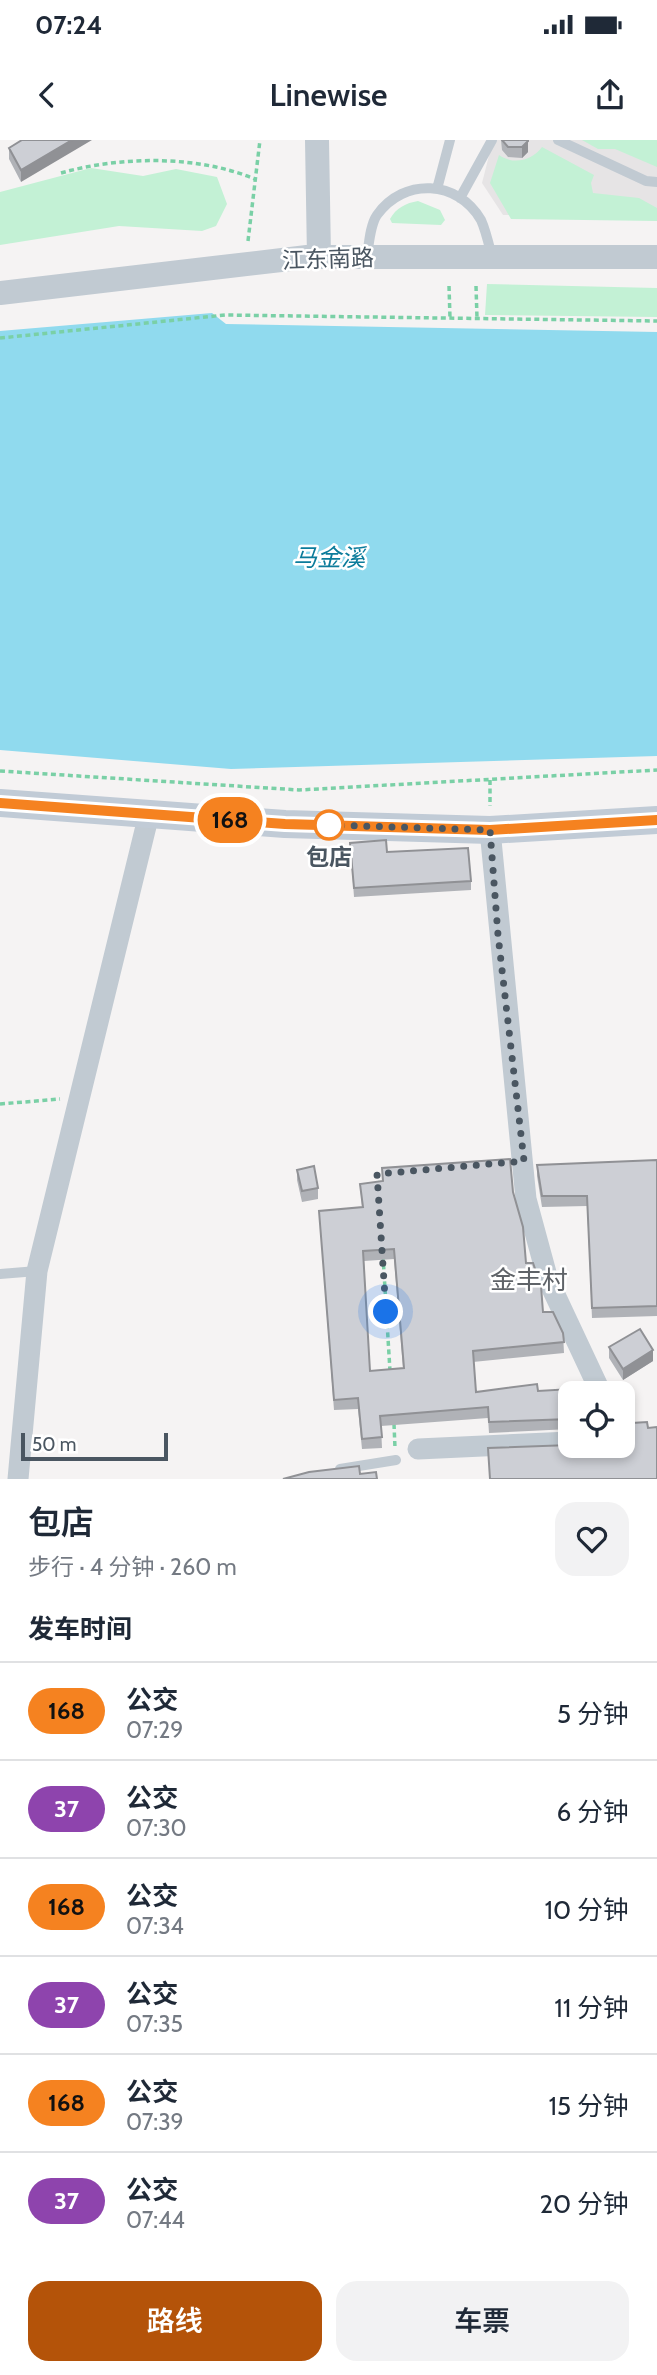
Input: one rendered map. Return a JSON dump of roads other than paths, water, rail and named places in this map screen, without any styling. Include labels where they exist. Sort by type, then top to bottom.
[{"type":"main road","points":[[0,803],[285,824],[490,830],[657,820]]},
{"type":"street","points":[[317,140],[319,257]]},
{"type":"street","name":"江东南路","points":[[0,293],[319,257],[657,257]]},
{"type":"street","points":[[18,1479],[37,1271],[149,814]]},
{"type":"street","points":[[490,830],[526,1199],[548,1280],[595,1381]]},
{"type":"street","points":[[418,1449],[558,1443]]},
{"type":"lane","points":[[437,189],[450,140]]},
{"type":"lane","points":[[460,198],[492,140]]},
{"type":"lane","points":[[558,140],[646,181],[657,182]]},
{"type":"lane","points":[[367,257],[376,217],[391,199],[407,190],[437,189],[460,198],[481,220],[492,257]]},
{"type":"lane","points":[[0,1274],[37,1271]]},
{"type":"lane","points":[[323,1472],[396,1460]]},
{"type":"water","name":"马金溪","points":[[212,313],[226,324],[657,332],[657,756],[231,769],[0,750],[0,331]]},
{"type":"place","name":"包店","points":[[329,825]]},
{"type":"district","name":"金丰村","points":[[529,1280]]}]
